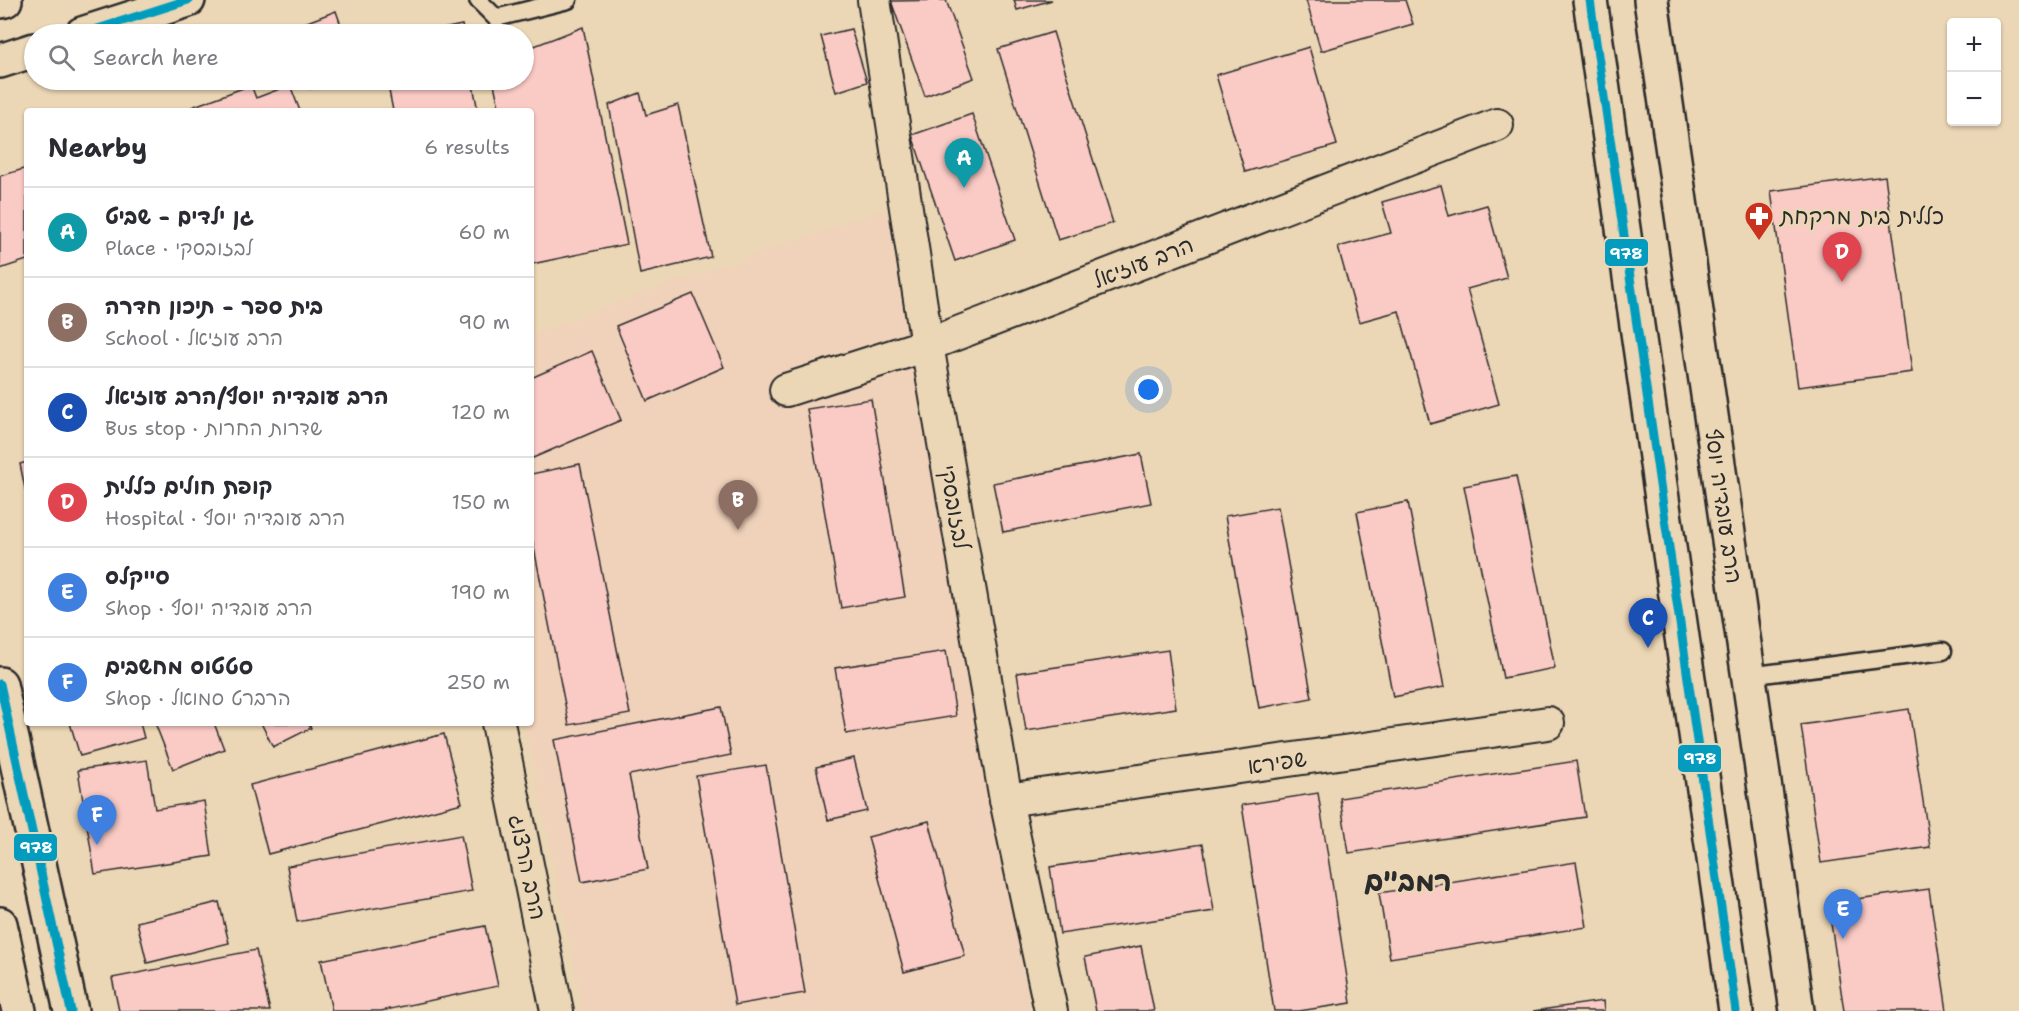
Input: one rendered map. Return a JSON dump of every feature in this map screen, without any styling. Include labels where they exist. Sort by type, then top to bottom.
[{"type":"main road","points":[[0,2],[4,0]]},
{"type":"main road","points":[[156,23],[188,0]]},
{"type":"main road","points":[[1590,0],[1736,1011]]},
{"type":"main road","name":"הרב עובדיה יוסף","points":[[1651,0],[1797,1011]]},
{"type":"main road","points":[[0,61],[24,53]]},
{"type":"main road","points":[[0,684],[71,1011]]},
{"type":"main road","points":[[0,924],[19,1011]]},
{"type":"street","name":"לבזובסקי","points":[[874,0],[927,345],[1006,800],[1051,1011]]},
{"type":"street","name":"הרב עוזיאל","points":[[786,390],[927,345],[1497,125]]},
{"type":"street","name":"שפירא","points":[[1006,800],[1548,723]]},
{"type":"street","name":"הרב הרצוג","points":[[499,726],[557,1011]]},
{"type":"lane","points":[[478,0],[496,18],[568,0]]},
{"type":"lane","points":[[1748,676],[1943,651]]},
{"type":"shaded area","points":[[887,209],[1031,1011],[584,1011],[526,726],[534,726],[534,335],[624,300]]},
{"type":"building","points":[[946,0],[974,78],[925,96],[891,1]]},
{"type":"building","points":[[1014,0],[1052,0],[1017,10]]},
{"type":"building","points":[[1306,0],[1405,0],[1413,24],[1321,51]]},
{"type":"building","points":[[336,11],[341,24],[302,24]]},
{"type":"building","points":[[583,27],[627,244],[534,264],[534,108],[499,108],[495,90],[534,90],[534,46]]},
{"type":"building","points":[[851,29],[867,82],[836,92],[821,36]]},
{"type":"building","points":[[1053,32],[1113,223],[1058,240],[998,49]]},
{"type":"building","points":[[1309,47],[1337,145],[1245,172],[1216,75]]},
{"type":"building","points":[[238,90],[253,90],[256,98],[277,90],[292,90],[299,108],[189,108]]},
{"type":"building","points":[[389,90],[474,90],[477,108],[392,108]]},
{"type":"building","points":[[640,93],[646,115],[678,105],[711,257],[640,274],[609,105]]},
{"type":"building","points":[[972,114],[1015,240],[955,261],[912,135]]},
{"type":"building","points":[[24,169],[24,261],[0,269],[0,176]]},
{"type":"building","points":[[1885,176],[1912,372],[1798,387],[1771,191]]},
{"type":"building","points":[[1441,185],[1449,216],[1487,205],[1507,278],[1467,289],[1499,404],[1430,424],[1399,311],[1359,322],[1338,247],[1391,233],[1382,202]]},
{"type":"building","points":[[693,294],[724,367],[647,401],[616,326]]},
{"type":"building","points":[[592,351],[621,420],[534,458],[534,377]]},
{"type":"building","points":[[871,399],[905,597],[841,608],[807,409]]},
{"type":"building","points":[[1141,454],[1151,503],[1003,532],[993,483]]},
{"type":"building","points":[[24,463],[24,483],[20,464]]},
{"type":"building","points":[[580,464],[630,714],[569,725],[534,548],[534,473]]},
{"type":"building","points":[[1516,476],[1555,668],[1503,678],[1464,486]]},
{"type":"building","points":[[1408,502],[1444,687],[1393,697],[1357,512]]},
{"type":"building","points":[[1278,507],[1312,698],[1259,708],[1225,516]]},
{"type":"building","points":[[1168,650],[1176,708],[1026,731],[1017,673]]},
{"type":"building","points":[[946,651],[956,716],[846,734],[835,668]]},
{"type":"building","points":[[721,707],[731,755],[629,775],[648,869],[582,882],[554,740]]},
{"type":"building","points":[[1909,709],[1930,847],[1821,863],[1801,725]]},
{"type":"building","points":[[71,726],[141,726],[144,738],[80,756]]},
{"type":"building","points":[[156,726],[215,726],[224,749],[173,769]]},
{"type":"building","points":[[262,726],[310,726],[311,728],[273,747]]},
{"type":"building","points":[[444,734],[462,803],[268,854],[250,785]]},
{"type":"building","points":[[854,758],[867,811],[828,820],[816,767]]},
{"type":"building","points":[[147,760],[155,809],[204,801],[212,856],[95,874],[78,770]]},
{"type":"building","points":[[1576,761],[1585,817],[1349,853],[1340,798]]},
{"type":"building","points":[[766,765],[805,993],[735,1005],[696,776]]},
{"type":"building","points":[[1318,793],[1351,1003],[1299,1011],[1274,1011],[1242,805]]},
{"type":"building","points":[[929,821],[965,956],[904,972],[868,837]]},
{"type":"building","points":[[461,835],[472,891],[297,922],[287,866]]},
{"type":"building","points":[[1203,844],[1214,911],[1060,934],[1050,867]]},
{"type":"building","points":[[1576,862],[1587,927],[1390,958],[1379,893]]},
{"type":"building","points":[[1929,889],[1947,1011],[1844,1011],[1828,903]]},
{"type":"building","points":[[219,902],[229,943],[147,963],[137,922]]},
{"type":"building","points":[[485,926],[498,986],[381,1011],[332,1011],[321,960]]},
{"type":"building","points":[[1141,946],[1154,1011],[1096,1011],[1085,957]]},
{"type":"building","points":[[256,950],[270,1011],[119,1011],[112,978]]},
{"type":"building","points":[[1603,1001],[1604,1011],[1533,1011]]},
{"type":"transit line","name":"978","points":[[113,24],[188,0]]},
{"type":"transit line","name":"978","points":[[1590,0],[1736,1011]]},
{"type":"transit line","name":"978","points":[[0,684],[71,1011]]},
{"type":"place","name":"גן ילדים - שביט","points":[[964,188]]},
{"type":"place","name":"כללית בית מרקחת","points":[[1759,242]]},
{"type":"place","name":"קופת חולים כללית","points":[[1842,282]]},
{"type":"place","name":"בית ספר - תיכון חדרה","points":[[738,530]]},
{"type":"place","name":"הרב עובדיה יוסף/הרב עוזיאל","points":[[1648,648]]},
{"type":"place","name":"סטטוס מחשבים","points":[[97,845]]},
{"type":"place","name":"סייקלס","points":[[1843,939]]},
{"type":"district","name":"רמב\"ם","points":[[1408,881]]}]
